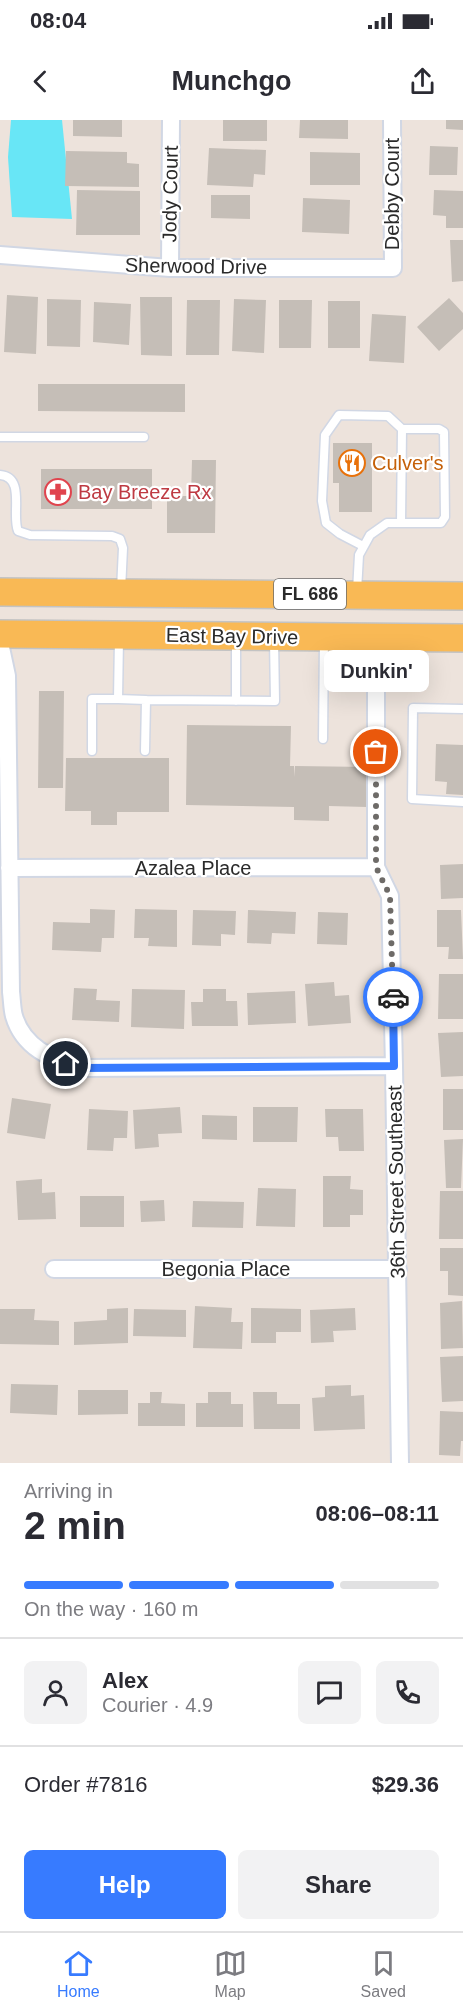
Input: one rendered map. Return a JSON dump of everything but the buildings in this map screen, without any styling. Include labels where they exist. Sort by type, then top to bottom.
[{"type":"main road","name":"FL 686","points":[[0,592],[463,596]]},
{"type":"main road","points":[[280,636],[357,595]]},
{"type":"main road","name":"East Bay Drive","points":[[0,634],[463,638]]},
{"type":"street","name":"Jody Court","points":[[170,268],[171,120]]},
{"type":"street","name":"Debby Court","points":[[392,120],[393,268]]},
{"type":"street","name":"Sherwood Drive","points":[[0,255],[170,268],[393,268]]},
{"type":"street","points":[[376,637],[376,867]]},
{"type":"street","points":[[0,644],[7,687],[12,992],[14,1017],[30,1044],[53,1060],[79,1068],[394,1066]]},
{"type":"street","name":"Azalea Place","points":[[9,868],[376,867]]},
{"type":"street","name":"36th Street Southeast","points":[[376,867],[390,896],[400,1463]]},
{"type":"street","name":"Begonia Place","points":[[54,1269],[398,1269]]},
{"type":"lane","points":[[357,595],[359,555],[370,535],[387,523],[441,523],[445,517],[444,432],[439,429],[402,429],[388,416],[339,415],[325,435],[322,501],[326,523],[340,534],[363,546]]},
{"type":"lane","points":[[401,523],[402,429]]},
{"type":"lane","points":[[0,437],[144,437]]},
{"type":"lane","points":[[0,475],[6,475],[13,480],[16,487],[15,524],[18,531],[30,535],[112,536],[120,539],[123,548],[121,593]]},
{"type":"lane","points":[[118,699],[120,635]]},
{"type":"lane","points":[[236,636],[236,701]]},
{"type":"lane","points":[[92,751],[92,699],[275,701],[280,636]]},
{"type":"lane","points":[[323,739],[324,637]]},
{"type":"lane","points":[[145,751],[146,700]]},
{"type":"lane","points":[[463,709],[413,708],[412,799],[463,802]]},
{"type":"water","points":[[11,120],[62,120],[72,219],[12,217],[8,157]]},
{"type":"way so far","points":[[376,752],[376,867],[390,896],[393,997]]},
{"type":"place","name":"Culver's","points":[[352,463]]},
{"type":"place","name":"Bay Breeze Rx","points":[[58,492]]},
{"type":"place","name":"Dunkin'","points":[[376,752]]},
{"type":"route","points":[[66,1064],[79,1068],[394,1066],[393,997]]}]
